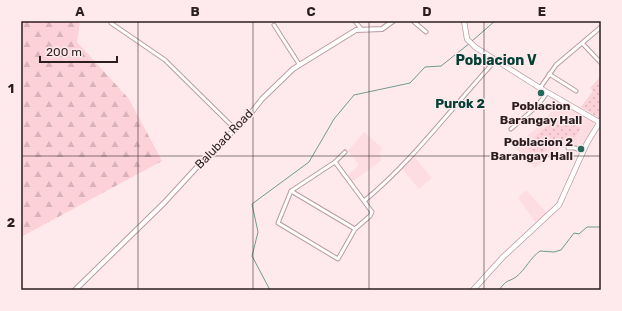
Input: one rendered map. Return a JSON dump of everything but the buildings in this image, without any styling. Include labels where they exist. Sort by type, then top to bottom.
[{"type":"main road","points":[[464,21],[467,39],[475,47],[540,88],[600,121],[583,152],[559,205],[503,257],[473,290]]},
{"type":"street","points":[[111,21],[111,23],[165,60],[235,129]]},
{"type":"street","points":[[355,21],[361,29]]},
{"type":"street","name":"Balubad Road","points":[[75,290],[170,197],[262,99],[299,64],[351,32],[361,29],[382,29],[393,21]]},
{"type":"street","points":[[413,21],[426,32]]},
{"type":"street","points":[[274,25],[299,64]]},
{"type":"street","points":[[540,88],[549,74],[563,59],[600,30]]},
{"type":"street","points":[[583,44],[601,63]]},
{"type":"street","points":[[364,201],[377,191],[495,61]]},
{"type":"street","points":[[549,74],[576,91]]},
{"type":"street","points":[[511,129],[537,106],[547,92]]},
{"type":"street","points":[[568,148],[575,148],[583,152]]},
{"type":"street","points":[[334,162],[371,210],[371,214],[355,229],[338,259],[278,222],[291,191],[334,162],[346,152]]},
{"type":"street","points":[[291,191],[355,229]]},
{"type":"shaded area","points":[[559,101],[595,122],[584,146],[580,145],[578,148],[571,146],[558,149],[535,168],[514,147],[544,122]]},
{"type":"shaded area","points":[[364,132],[382,148],[379,154],[382,160],[352,182],[348,175],[359,165],[348,151]]},
{"type":"shaded area","points":[[413,155],[432,178],[419,189],[401,168]]},
{"type":"shaded area","points":[[526,190],[547,213],[536,223],[518,198]]},
{"type":"green space","points":[[21,21],[80,21],[77,42],[129,99],[162,161],[21,237]]},
{"type":"green space","points":[[601,76],[601,117],[599,118],[581,107],[593,91],[590,88]]},
{"type":"green space","points":[[564,118],[581,128],[573,141],[557,140],[537,158],[525,146],[544,128]]},
{"type":"waterway","points":[[472,41],[495,21]]},
{"type":"waterway","points":[[270,290],[252,256],[258,232],[252,204],[309,162],[334,119],[354,95],[410,83],[425,67],[441,66],[470,43]]},
{"type":"waterway","points":[[499,290],[506,282],[516,277],[540,251],[554,252],[561,250],[574,233],[579,234],[587,227],[601,227]]},
{"type":"place","name":"Poblacion Barangay Hall","points":[[541,93]]},
{"type":"place","name":"Poblacion 2 Barangay Hall","points":[[581,149]]},
{"type":"district","name":"Poblacion V","points":[[496,60]]},
{"type":"district","name":"Purok 2","points":[[460,103]]}]
